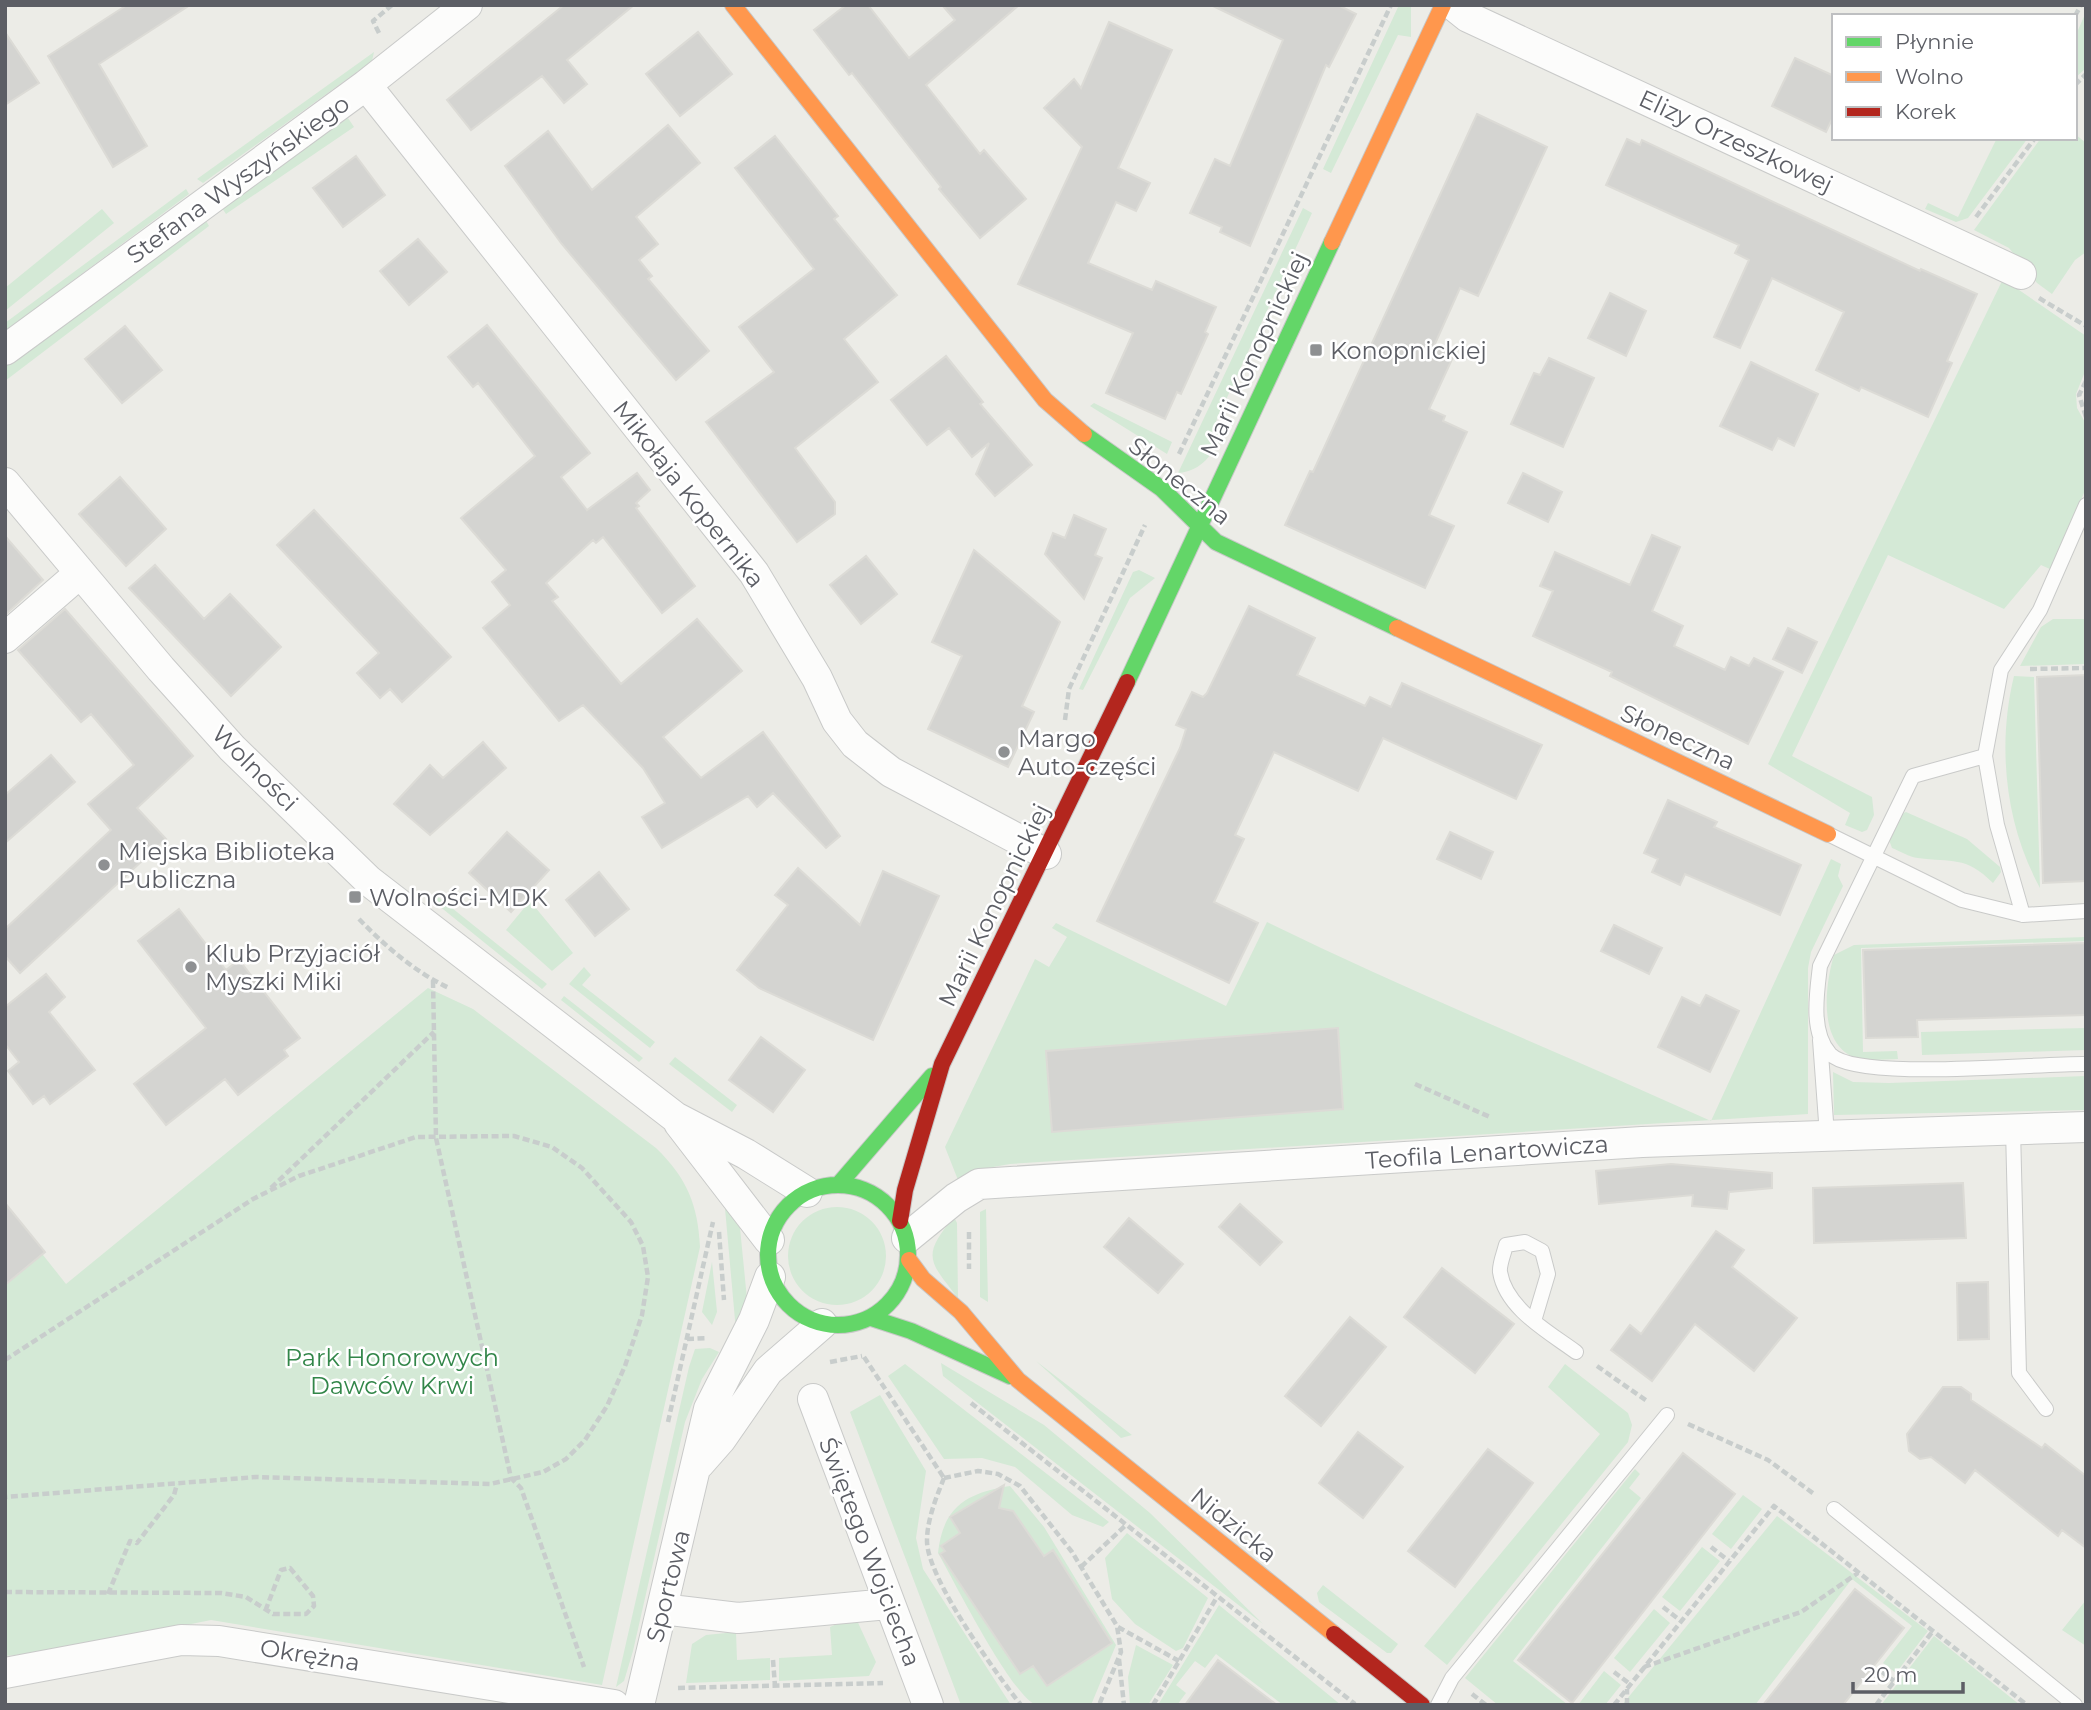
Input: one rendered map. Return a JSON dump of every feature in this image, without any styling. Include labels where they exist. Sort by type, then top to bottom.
[{"type":"street","name":"Stefana Wyszyńskiego","points":[[5,350],[366,85],[467,5]]},
{"type":"street","name":"Słoneczna","points":[[733,5],[1029,383],[1077,430],[1162,489],[1216,542],[1828,834]]},
{"type":"street","name":"Marii Konopnickiej","points":[[942,1064],[1046,854],[1443,5]]},
{"type":"street","name":"Elizy Orzeszkowej","points":[[1453,5],[1468,17],[2021,274]]},
{"type":"street","name":"Mikołaja Kopernika","points":[[366,85],[754,573],[817,678],[837,721],[855,744],[891,772],[1046,854]]},
{"type":"street","name":"Wolności","points":[[5,483],[232,748],[369,881],[675,1117]]},
{"type":"street","points":[[5,638],[80,573]]},
{"type":"street","points":[[839,1184],[942,1064]]},
{"type":"street","points":[[942,1064],[905,1190],[905,1240],[905,1278],[898,1294],[871,1318],[855,1324],[822,1324],[805,1318],[790,1308],[771,1277],[769,1240],[776,1220],[789,1204],[807,1192],[839,1184],[876,1195],[905,1240],[923,1279],[961,1312],[1018,1380]]},
{"type":"street","points":[[675,1117],[746,1154],[807,1192]]},
{"type":"street","points":[[675,1117],[769,1240]]},
{"type":"street","name":"Teofila Lenartowicza","points":[[905,1240],[956,1198],[979,1184],[1642,1142],[2086,1127]]},
{"type":"street","name":"Sportowa","points":[[639,1705],[709,1409],[717,1387],[754,1320],[771,1277]]},
{"type":"street","points":[[871,1318],[911,1331],[1018,1380]]},
{"type":"street","points":[[697,1467],[721,1439],[768,1371],[822,1324]]},
{"type":"street","name":"Nidzicka","points":[[1018,1380],[1422,1705]]},
{"type":"street","name":"Świętego Wojciecha","points":[[813,1399],[928,1705]]},
{"type":"street","points":[[662,1609],[738,1618],[888,1604]]},
{"type":"street","name":"Okrężna","points":[[5,1673],[181,1640],[219,1641],[609,1704]]},
{"type":"lane","points":[[2023,915],[1997,825],[1985,755],[2001,670],[2040,610],[2086,505]]},
{"type":"lane","points":[[1827,1135],[1816,995],[1820,965],[1913,776],[1985,755]]},
{"type":"lane","points":[[1828,834],[1962,900],[2023,915],[2086,911]]},
{"type":"lane","points":[[1820,1039],[1831,1055],[1842,1063],[1880,1069],[2086,1064]]},
{"type":"lane","points":[[2013,1129],[2019,1373],[2046,1409]]},
{"type":"lane","points":[[1534,1321],[1548,1274],[1542,1251],[1525,1242],[1506,1245],[1500,1271],[1521,1311],[1534,1321],[1576,1352]]},
{"type":"lane","points":[[1438,1705],[1452,1678],[1667,1415]]},
{"type":"lane","points":[[1834,1509],[2076,1705]]},
{"type":"path","points":[[373,21],[391,5]]},
{"type":"path","points":[[1064,728],[1069,689],[1391,5]]},
{"type":"path","points":[[1956,243],[2033,140]]},
{"type":"path","points":[[2086,381],[2079,396],[2086,417]]},
{"type":"path","points":[[2001,670],[2086,668]]},
{"type":"path","points":[[433,981],[436,1138],[511,1478],[521,1488],[586,1673],[609,1704]]},
{"type":"path","points":[[265,1193],[435,1032]]},
{"type":"path","points":[[1415,1084],[1492,1118]]},
{"type":"path","points":[[5,1360],[187,1240],[265,1193],[299,1175],[416,1137],[514,1136],[552,1147],[582,1168],[631,1222],[643,1246],[648,1277],[642,1315],[625,1366],[607,1406],[586,1440],[566,1459],[542,1472],[490,1484],[256,1477],[5,1497]]},
{"type":"path","points":[[956,1198],[969,1215],[969,1271]]},
{"type":"path","points":[[826,1363],[876,1352]]},
{"type":"path","points":[[1576,1352],[1667,1415],[1768,1460],[1834,1509]]},
{"type":"path","points":[[864,1356],[943,1478]]},
{"type":"path","points":[[967,1399],[1356,1705]]},
{"type":"path","points":[[943,1478],[978,1471],[998,1474],[1020,1486],[1050,1522],[1081,1567],[1117,1626],[1121,1652],[1099,1705]]},
{"type":"path","points":[[943,1478],[932,1509],[927,1543],[939,1579],[978,1643],[1021,1705]]},
{"type":"path","points":[[108,1594],[130,1541],[137,1543],[174,1495],[177,1484]]},
{"type":"path","points":[[1614,1705],[1774,1506],[2027,1705]]},
{"type":"path","points":[[1081,1567],[1126,1525]]},
{"type":"path","points":[[1711,1547],[1729,1561]]},
{"type":"path","points":[[5,1592],[222,1594],[246,1597],[273,1614],[306,1614],[314,1606],[313,1596],[290,1568],[281,1570],[266,1609]]},
{"type":"path","points":[[1643,1668],[1770,1620],[1801,1612],[1858,1573]]},
{"type":"path","points":[[1153,1705],[1217,1597]]},
{"type":"path","points":[[1663,1607],[1681,1621]]},
{"type":"path","points":[[1117,1626],[1180,1661]]},
{"type":"path","points":[[1876,1705],[1933,1631]]},
{"type":"path","points":[[1118,1658],[1124,1705]]},
{"type":"path","points":[[773,1660],[775,1686]]},
{"type":"path","points":[[1614,1672],[1629,1686]]},
{"type":"path","points":[[1882,1672],[1894,1681]]},
{"type":"path","points":[[1452,1678],[1486,1705]]},
{"type":"path","points":[[678,1688],[892,1683]]},
{"type":"path","points":[[1627,1705],[1629,1686]]},
{"type":"green space","points":[[1399,5],[1411,5],[1411,37],[1398,35],[1331,173],[1323,169]]},
{"type":"green space","points":[[2086,12],[2086,68],[2077,76],[2077,32]]},
{"type":"green space","points":[[374,52],[372,61],[203,183],[197,179]]},
{"type":"green space","points":[[348,118],[354,127],[226,214],[220,205]]},
{"type":"green space","points":[[2077,136],[2086,143],[2086,252],[2075,260],[2052,294],[2037,283],[2009,248],[1974,230],[2040,140],[2077,140]]},
{"type":"green space","points":[[1996,140],[2026,140],[1968,218],[1956,222],[1925,209],[1928,203],[1958,217]]},
{"type":"green space","points":[[186,189],[189,194],[5,331],[5,323]]},
{"type":"green space","points":[[1303,208],[1312,213],[1213,428],[1225,434],[1200,465],[1187,472],[1178,473]]},
{"type":"green space","points":[[102,209],[114,223],[5,311],[5,288]]},
{"type":"green space","points":[[204,217],[209,226],[5,381],[5,367]]},
{"type":"green space","points":[[2003,279],[2086,336],[2086,369],[2076,394],[2077,408],[2086,424],[2086,488],[2052,570],[2041,565],[2004,609],[1888,555],[1792,756],[1872,797],[1874,815],[1867,830],[1862,832],[1845,825],[1850,813],[1768,764]]},
{"type":"green space","points":[[1094,403],[1172,442],[1167,454],[1090,406]]},
{"type":"green space","points":[[1139,570],[1155,578],[1130,598],[1083,690],[1079,689],[1133,572]]},
{"type":"green space","points":[[2053,619],[2086,619],[2086,664],[2020,666],[2041,627]]},
{"type":"green space","points":[[2014,676],[2034,677],[2040,888],[2019,838],[2008,784],[2006,730]]},
{"type":"green space","points":[[1906,812],[1967,839],[2000,867],[2001,872],[1993,883],[1966,864],[1915,857],[1892,848],[1889,840],[1899,815]]},
{"type":"green space","points":[[1831,859],[1841,864],[1838,876],[1843,886],[1811,952],[1808,968],[1808,1114],[1711,1120]]},
{"type":"green space","points":[[437,896],[547,984],[542,989],[433,901]]},
{"type":"green space","points":[[530,901],[573,953],[552,971],[506,930]]},
{"type":"green space","points":[[1267,922],[1709,1120],[1010,1164],[982,1169],[958,1180],[945,1147],[1035,959],[1049,967],[1067,937],[1052,928],[1056,923],[1226,1006]]},
{"type":"green space","points":[[2086,937],[2086,941],[1861,948],[1863,1052],[1897,1051],[1898,1059],[1869,1060],[1853,1057],[1834,1039],[1829,1026],[1828,981],[1834,955],[1854,945]]},
{"type":"green space","points":[[584,967],[591,975],[582,985],[655,1042],[650,1048],[569,984]]},
{"type":"green space","name":"Park Honorowych Dawców Krwi","points":[[428,988],[473,1009],[656,1148],[683,1181],[697,1218],[700,1247],[602,1685],[211,1620],[63,1650],[5,1656],[5,1207],[66,1284]]},
{"type":"green space","points":[[564,996],[643,1058],[639,1062],[561,1000]]},
{"type":"green space","points":[[2086,1028],[2086,1050],[1922,1055],[1921,1032]]},
{"type":"green space","points":[[675,1057],[737,1105],[732,1112],[669,1064]]},
{"type":"green space","points":[[1833,1072],[1853,1082],[1889,1083],[2086,1076],[2086,1110],[1834,1115]]},
{"type":"green space","points":[[724,1197],[733,1209],[740,1228],[747,1299],[736,1331]]},
{"type":"green space","points":[[837,1207],[856,1211],[871,1222],[882,1237],[886,1256],[882,1275],[871,1290],[856,1301],[837,1305],[818,1301],[803,1290],[792,1275],[788,1256],[792,1237],[803,1222],[818,1211]]},
{"type":"green space","points":[[986,1209],[988,1302],[980,1297],[980,1212]]},
{"type":"green space","points":[[954,1217],[957,1223],[958,1298],[940,1275],[933,1258],[937,1241]]},
{"type":"green space","points":[[712,1262],[717,1312],[712,1325],[702,1312]]},
{"type":"green space","points":[[710,1348],[719,1352],[702,1379],[685,1422],[633,1651],[624,1681],[616,1687],[689,1367],[695,1349]]},
{"type":"green space","points":[[1036,1361],[1132,1435],[1121,1438]]},
{"type":"green space","points":[[941,1363],[1044,1425],[1150,1513],[1263,1624],[943,1376]]},
{"type":"green space","points":[[905,1364],[1109,1522],[1103,1527],[1072,1515],[1015,1467],[982,1458],[944,1459],[888,1376]]},
{"type":"green space","points":[[1565,1364],[1628,1413],[1632,1425],[1628,1442],[1447,1665],[1424,1646],[1600,1434],[1548,1387]]},
{"type":"green space","points":[[880,1395],[926,1471],[916,1538],[923,1569],[1011,1705],[961,1705],[850,1412]]},
{"type":"green space","points":[[1635,1469],[1640,1474],[1629,1488],[1641,1498],[1513,1661],[1568,1705],[1498,1705],[1465,1678]]},
{"type":"green space","points":[[1010,1486],[1044,1527],[1116,1645],[1091,1705],[1043,1706],[1026,1698],[999,1661],[938,1553],[945,1524],[959,1505],[981,1493]]},
{"type":"green space","points":[[1743,1495],[1762,1509],[1731,1549],[1712,1534]]},
{"type":"green space","points":[[1777,1516],[1928,1631],[1896,1673],[1883,1663],[1912,1626],[1852,1579],[1755,1705],[1622,1705]]},
{"type":"green space","points":[[1127,1533],[1208,1598],[1183,1648],[1176,1651],[1135,1624],[1112,1599],[1105,1558]]},
{"type":"green space","points":[[1702,1547],[1720,1561],[1680,1611],[1662,1597]]},
{"type":"green space","points":[[1323,1585],[1398,1644],[1391,1653],[1387,1653],[1319,1602],[1317,1593]]},
{"type":"green space","points":[[2086,1600],[2086,1646],[2062,1630]]},
{"type":"green space","points":[[1219,1605],[1341,1705],[1283,1705],[1216,1654],[1205,1668],[1195,1661],[1176,1685],[1186,1693],[1177,1705],[1158,1705]]},
{"type":"green space","points":[[1654,1609],[1670,1623],[1630,1672],[1614,1658]]},
{"type":"green space","points":[[855,1616],[876,1662],[869,1676],[779,1681],[779,1658],[832,1655],[830,1627]]},
{"type":"green space","points":[[736,1632],[737,1660],[770,1658],[770,1680],[686,1683],[692,1644],[706,1635]]},
{"type":"green space","points":[[1934,1636],[2020,1705],[1881,1705]]},
{"type":"green space","points":[[1136,1645],[1173,1665],[1148,1705],[1130,1705],[1128,1677]]},
{"type":"green space","points":[[1604,1671],[1621,1685],[1605,1705],[1578,1705]]},
{"type":"building","points":[[127,5],[190,5],[99,64],[147,146],[113,167],[48,56]]},
{"type":"building","points":[[564,5],[634,5],[567,60],[587,84],[564,103],[542,76],[471,130],[447,100]]},
{"type":"building","points":[[846,5],[868,5],[909,58],[955,20],[942,5],[1019,5],[926,85],[980,154],[984,150],[1026,199],[980,238],[939,189],[941,187],[852,73],[849,75],[814,30]]},
{"type":"building","points":[[1211,5],[1338,5],[1356,14],[1329,67],[1326,65],[1250,246],[1220,232],[1222,227],[1190,213],[1215,159],[1230,166],[1283,40]]},
{"type":"building","points":[[1109,22],[1172,50],[1118,168],[1150,183],[1136,211],[1116,202],[1088,263],[1152,290],[1156,281],[1216,307],[1205,332],[1208,334],[1181,394],[1177,392],[1165,419],[1106,393],[1133,333],[1018,284],[1082,147],[1044,108],[1074,79],[1081,88]]},
{"type":"building","points":[[5,32],[39,83],[5,105]]},
{"type":"building","points":[[698,32],[732,74],[680,116],[646,74]]},
{"type":"building","points":[[1795,58],[1832,75],[1832,119],[1826,132],[1772,106]]},
{"type":"building","points":[[1477,114],[1547,147],[1478,296],[1460,288],[1434,346],[1454,355],[1429,409],[1445,416],[1443,421],[1467,432],[1429,515],[1454,526],[1425,588],[1285,525],[1310,471],[1313,472]]},
{"type":"building","points":[[668,125],[700,163],[636,217],[658,244],[639,260],[652,276],[648,279],[709,351],[676,380],[561,243],[505,166],[548,131],[592,190]]},
{"type":"building","points":[[775,136],[838,216],[834,219],[897,295],[844,339],[878,382],[795,448],[835,502],[835,514],[797,542],[706,422],[774,372],[739,327],[814,269],[735,168]]},
{"type":"building","points":[[1627,139],[1640,145],[1642,140],[1920,271],[1921,269],[1977,294],[1947,361],[1952,363],[1928,417],[1861,387],[1859,391],[1816,370],[1844,312],[1772,278],[1740,348],[1714,337],[1749,260],[1735,253],[1739,245],[1606,185]]},
{"type":"building","points":[[356,156],[385,195],[343,227],[313,188]]},
{"type":"building","points":[[418,239],[447,272],[409,305],[380,271]]},
{"type":"building","points":[[1610,293],[1646,311],[1626,356],[1588,338]]},
{"type":"building","points":[[487,325],[590,453],[561,477],[587,510],[637,473],[650,490],[636,503],[639,506],[636,508],[695,586],[662,613],[603,537],[596,543],[593,540],[546,583],[558,597],[552,601],[621,684],[697,619],[742,671],[663,737],[701,778],[763,732],[840,836],[826,848],[773,793],[757,807],[748,796],[662,848],[642,817],[665,803],[643,768],[583,705],[559,721],[483,628],[510,605],[492,582],[506,570],[461,518],[535,456],[478,383],[473,387],[448,357]]},
{"type":"building","points":[[125,326],[162,370],[122,403],[85,359]]},
{"type":"building","points":[[946,356],[983,402],[980,404],[1032,465],[995,496],[976,474],[989,443],[972,457],[949,428],[927,445],[891,400]]},
{"type":"building","points":[[1549,358],[1594,378],[1563,447],[1511,424],[1534,373],[1540,375]]},
{"type":"building","points":[[1751,362],[1818,394],[1794,446],[1778,438],[1772,450],[1720,426]]},
{"type":"building","points":[[1523,473],[1562,492],[1548,522],[1508,503]]},
{"type":"building","points":[[120,477],[166,529],[126,566],[79,514]]},
{"type":"building","points":[[314,510],[451,657],[402,702],[390,689],[380,698],[357,673],[379,653],[277,545]]},
{"type":"building","points":[[1074,515],[1106,529],[1095,555],[1102,558],[1084,599],[1045,554],[1053,533],[1065,538]]},
{"type":"building","points":[[1652,535],[1680,547],[1652,611],[1683,626],[1674,646],[1725,670],[1731,657],[1749,666],[1754,658],[1783,672],[1748,744],[1610,676],[1612,672],[1533,636],[1553,591],[1540,586],[1555,552],[1630,585]]},
{"type":"building","points":[[5,536],[43,580],[5,615]]},
{"type":"building","points":[[974,550],[1060,622],[1022,706],[1034,712],[1008,767],[928,729],[962,656],[932,642]]},
{"type":"building","points":[[866,556],[897,594],[861,624],[830,585]]},
{"type":"building","points":[[155,565],[204,619],[230,594],[281,647],[231,696],[129,588]]},
{"type":"building","points":[[1249,606],[1315,638],[1297,675],[1365,706],[1370,697],[1391,707],[1402,683],[1542,745],[1516,799],[1383,738],[1358,791],[1274,752],[1235,835],[1244,839],[1214,902],[1258,923],[1229,983],[1097,921],[1180,748],[1186,729],[1176,725],[1192,692],[1203,697],[1207,693]]},
{"type":"building","points":[[65,609],[193,756],[137,808],[166,839],[20,973],[5,956],[5,929],[111,830],[88,804],[134,765],[91,714],[81,722],[18,650]]},
{"type":"building","points":[[1788,628],[1817,642],[1802,673],[1773,659]]},
{"type":"building","points":[[2086,675],[2086,881],[2043,883],[2037,677]]},
{"type":"building","points":[[483,742],[506,768],[430,835],[394,804],[430,765],[443,778]]},
{"type":"building","points":[[51,755],[75,782],[5,843],[5,795]]},
{"type":"building","points":[[1668,800],[1717,822],[1714,827],[1801,865],[1780,915],[1685,874],[1680,885],[1652,872],[1658,859],[1644,853]]},
{"type":"building","points":[[507,832],[549,870],[511,912],[469,873]]},
{"type":"building","points":[[1450,832],[1493,852],[1481,879],[1437,859]]},
{"type":"building","points":[[798,868],[860,925],[883,871],[939,896],[873,1040],[759,988],[737,970],[788,905],[775,895]]},
{"type":"building","points":[[599,872],[629,909],[595,936],[566,900]]},
{"type":"building","points":[[179,909],[226,970],[239,960],[300,1038],[284,1050],[288,1056],[238,1095],[225,1079],[166,1125],[134,1084],[206,1028],[138,941]]},
{"type":"building","points":[[1614,925],[1662,948],[1649,974],[1601,951]]},
{"type":"building","points":[[2086,943],[2086,1015],[1917,1020],[1918,1037],[1866,1038],[1863,950]]},
{"type":"building","points":[[46,974],[65,997],[49,1012],[95,1070],[50,1104],[44,1096],[33,1104],[8,1071],[19,1062],[5,1044],[5,1007]]},
{"type":"building","points":[[1706,995],[1739,1011],[1710,1072],[1658,1047],[1682,997],[1700,1006]]},
{"type":"building","points":[[1338,1028],[1343,1109],[1052,1132],[1046,1051]]},
{"type":"building","points":[[761,1037],[805,1070],[773,1112],[729,1080]]},
{"type":"building","points":[[1671,1164],[1772,1173],[1772,1188],[1729,1192],[1727,1209],[1692,1206],[1693,1195],[1599,1204],[1596,1171]]},
{"type":"building","points":[[1963,1183],[1966,1238],[1814,1243],[1813,1188]]},
{"type":"building","points":[[5,1203],[45,1252],[5,1285]]},
{"type":"building","points":[[1240,1204],[1282,1242],[1260,1265],[1219,1227]]},
{"type":"building","points":[[1129,1218],[1183,1264],[1158,1293],[1104,1247]]},
{"type":"building","points":[[1716,1231],[1744,1250],[1732,1267],[1797,1318],[1754,1371],[1695,1324],[1652,1381],[1611,1350],[1630,1325],[1641,1334]]},
{"type":"building","points":[[1442,1268],[1514,1324],[1475,1373],[1404,1317]]},
{"type":"building","points":[[1988,1282],[1989,1339],[1958,1340],[1957,1283]]},
{"type":"building","points":[[1350,1317],[1386,1347],[1321,1426],[1285,1396]]},
{"type":"building","points":[[1943,1387],[1961,1387],[1971,1394],[1971,1400],[2042,1448],[2045,1444],[2086,1476],[2086,1548],[2062,1530],[2058,1536],[1975,1470],[1965,1483],[1931,1457],[1920,1459],[1909,1451],[1907,1434]]},
{"type":"building","points":[[1358,1432],[1403,1467],[1363,1518],[1319,1483]]},
{"type":"building","points":[[1488,1449],[1533,1483],[1455,1587],[1408,1551]]},
{"type":"building","points":[[1683,1453],[1735,1494],[1572,1703],[1518,1660]]},
{"type":"building","points":[[1004,1485],[999,1508],[1013,1511],[1044,1556],[1053,1550],[1112,1643],[1047,1686],[1033,1666],[1020,1674],[940,1554],[945,1551],[941,1546],[960,1533],[950,1517]]},
{"type":"building","points":[[1855,1589],[1904,1628],[1843,1705],[1763,1705]]},
{"type":"building","points":[[1218,1660],[1277,1705],[1185,1705]]},
{"type":"traffic: fast","points":[[1127,682],[1332,242]]},
{"type":"traffic: fast","points":[[1084,434],[1162,489],[1216,542],[1397,628]]},
{"type":"traffic: fast","points":[[839,1184],[932,1076]]},
{"type":"traffic: fast","points":[[838,1185],[865,1190],[888,1205],[903,1228],[908,1255],[903,1282],[888,1305],[865,1320],[838,1325],[811,1320],[788,1305],[773,1282],[768,1255],[773,1228],[788,1205],[811,1190],[838,1185]]},
{"type":"traffic: fast","points":[[871,1318],[911,1331],[1010,1376]]},
{"type":"traffic: slow","points":[[733,5],[1045,400],[1084,434]]},
{"type":"traffic: slow","points":[[1332,242],[1443,5]]},
{"type":"traffic: slow","points":[[1397,628],[1828,834]]},
{"type":"traffic: slow","points":[[909,1260],[923,1279],[961,1312],[1018,1380],[1334,1634]]},
{"type":"traffic: jam","points":[[900,1221],[905,1190],[942,1064],[1127,682]]},
{"type":"traffic: jam","points":[[1334,1634],[1422,1705]]},
{"type":"place","name":"Konopnickiej","points":[[1316,350]]},
{"type":"place","name":"Margo Auto-części","points":[[1004,752]]},
{"type":"place","name":"Miejska Biblioteka Publiczna","points":[[104,865]]},
{"type":"place","name":"Wolności-MDK","points":[[355,897]]},
{"type":"place","name":"Klub Przyjaciół Myszki Miki","points":[[191,967]]}]
